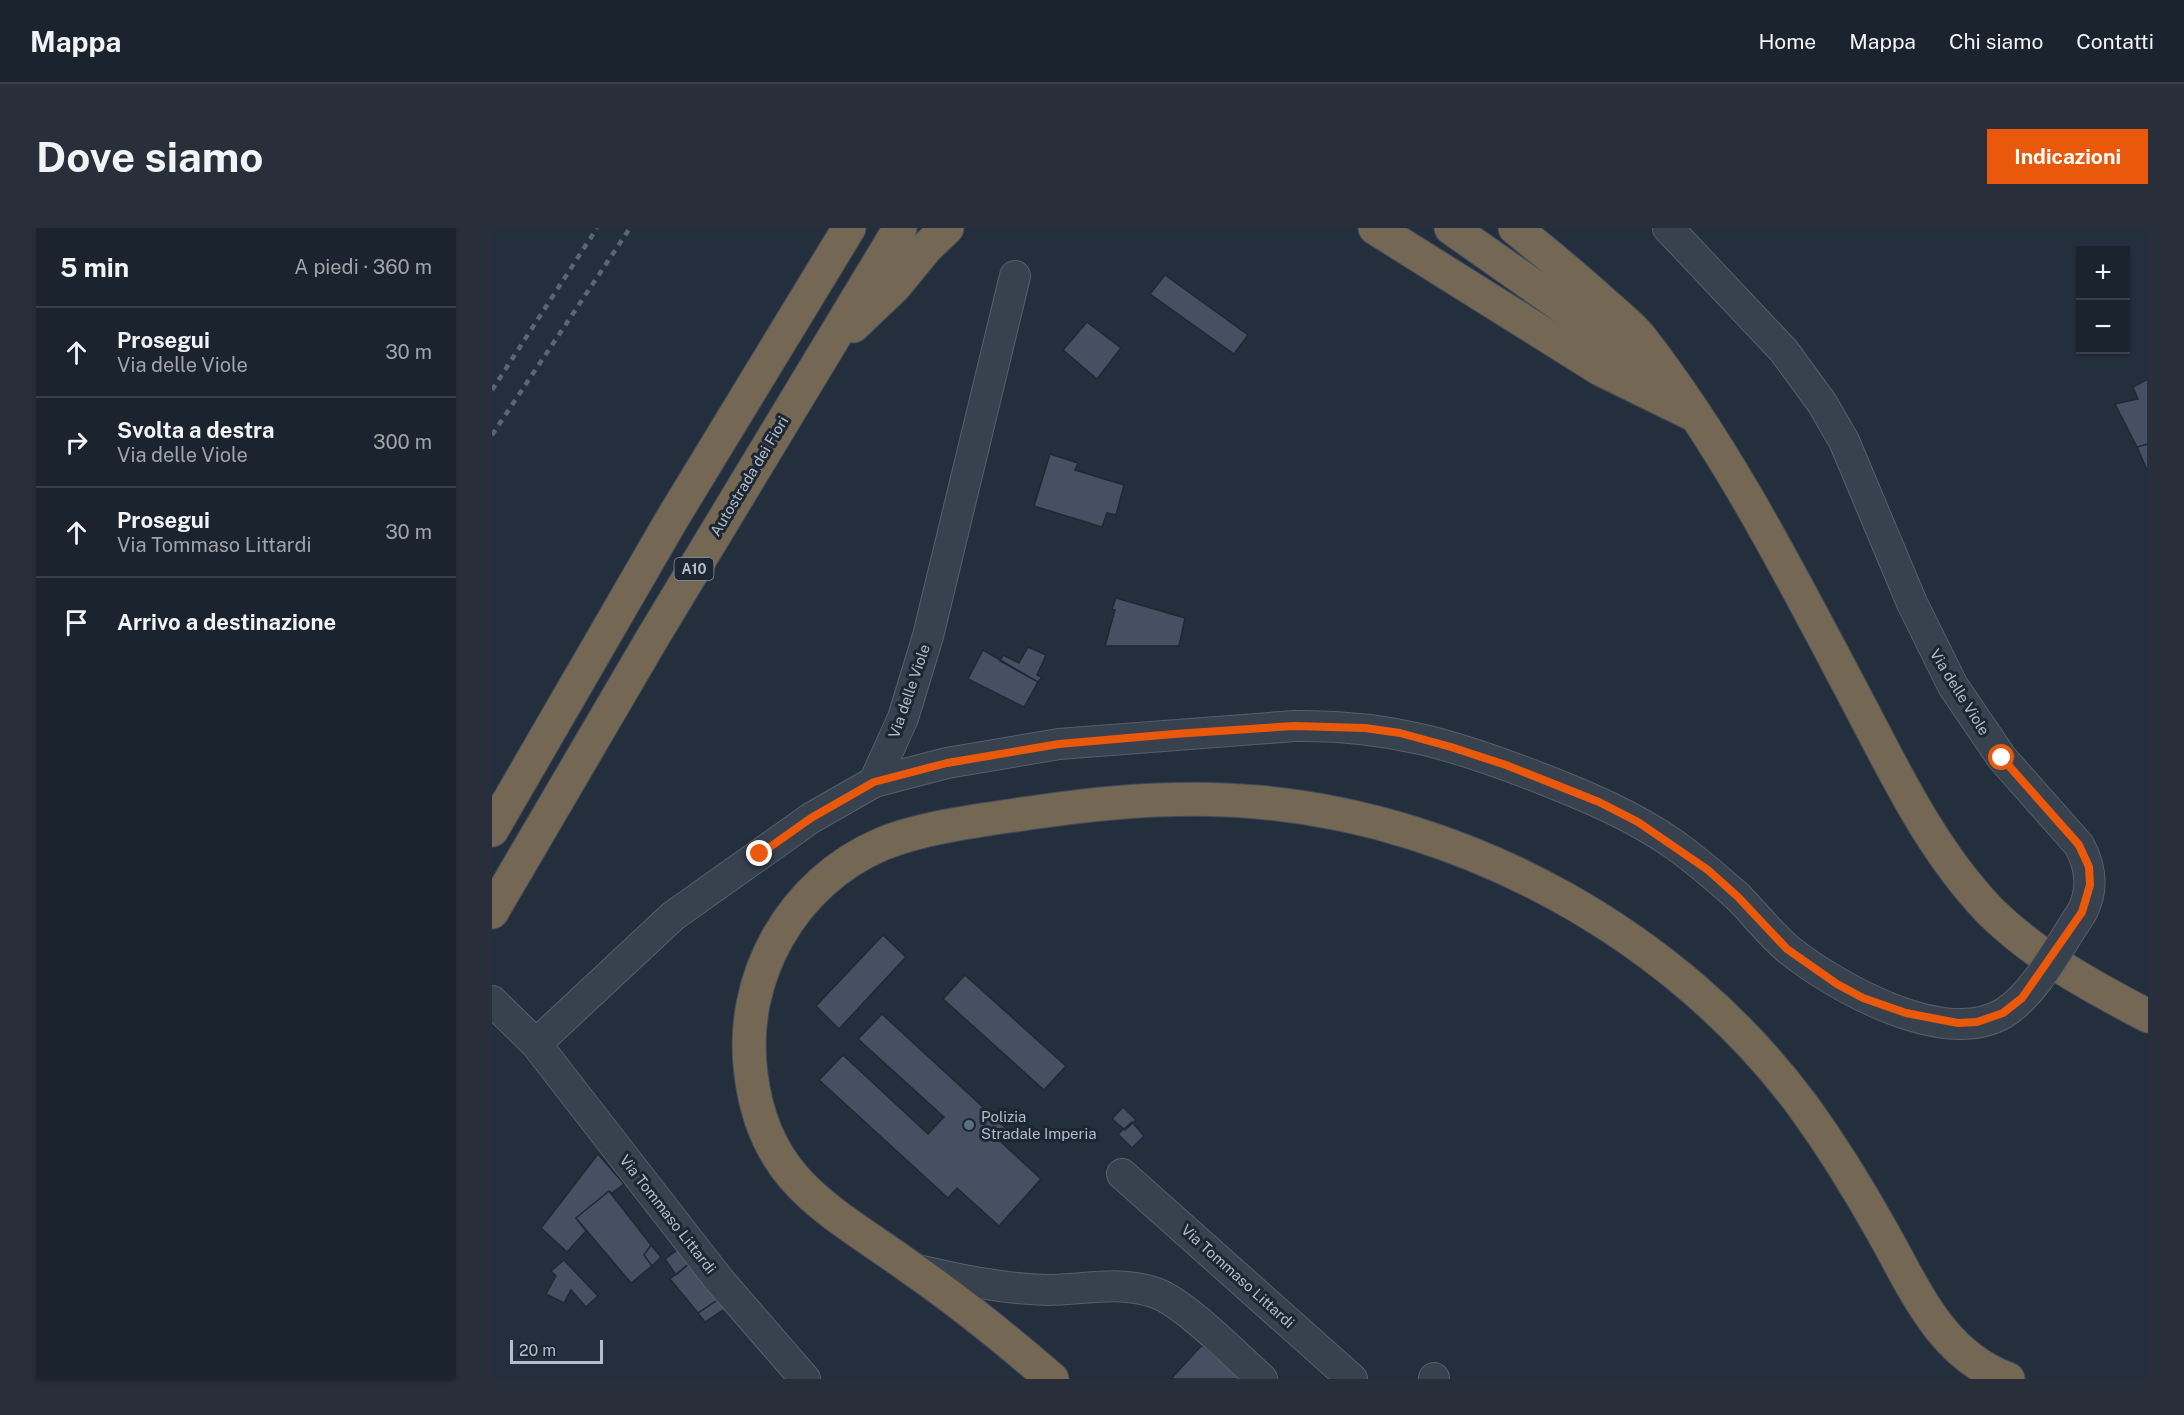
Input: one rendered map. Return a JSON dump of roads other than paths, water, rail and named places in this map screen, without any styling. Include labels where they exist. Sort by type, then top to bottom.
[{"type":"highway","name":"A10","points":[[492,830],[672,519],[849,228]]},
{"type":"highway","name":"Autostrada dei Fiori","points":[[492,912],[821,356],[900,228]]},
{"type":"highway","points":[[821,356],[895,286],[927,247],[947,228]]},
{"type":"highway","points":[[1375,228],[1600,369],[1694,415]]},
{"type":"highway","points":[[1451,228],[1592,327],[1694,415]]},
{"type":"highway","points":[[1515,228],[1567,270],[1638,334],[1723,454],[1755,509],[1915,809],[1953,870],[1990,911],[2031,947],[2087,983],[2148,1016]]},
{"type":"highway","points":[[1052,1379],[913,1269],[847,1224],[801,1188],[773,1150],[762,1126],[752,1088],[747,1047],[756,992],[777,934],[805,898],[840,869],[883,844],[943,828],[1096,804],[1181,798],[1259,802],[1344,814],[1431,839],[1517,874],[1594,915],[1653,957],[1705,1000],[1755,1048],[1801,1104],[1840,1161],[1935,1324],[1959,1351],[1994,1374],[2008,1379]]},
{"type":"street","name":"Via delle Viole","points":[[874,782],[947,763],[1059,744],[1294,726],[1365,728],[1400,733],[1506,765],[1599,802],[1675,845],[1738,897],[1787,949],[1837,984],[1883,1006],[1958,1023],[1992,1018],[2022,998],[2082,912],[2090,885],[2085,856],[2079,845],[2002,758],[1953,686],[1912,603],[1844,441],[1822,403],[1784,351],[1668,228]]},
{"type":"street","name":"Via delle Viole","points":[[874,782],[903,718],[928,636],[1015,276]]},
{"type":"street","points":[[536,1044],[673,916],[811,818],[874,782]]},
{"type":"street","name":"Via Tommaso Littardi","points":[[492,1001],[536,1044],[720,1281],[805,1379]]},
{"type":"street","name":"Via Tommaso Littardi","points":[[1122,1174],[1352,1379]]},
{"type":"street","points":[[913,1269],[998,1287],[1049,1290],[1120,1286],[1156,1293],[1179,1306],[1262,1379]]},
{"type":"railway","points":[[492,390],[597,228]]},
{"type":"railway","points":[[492,435],[630,228]]},
{"type":"place","name":"Polizia Stradale Imperia","points":[[969,1125]]}]
